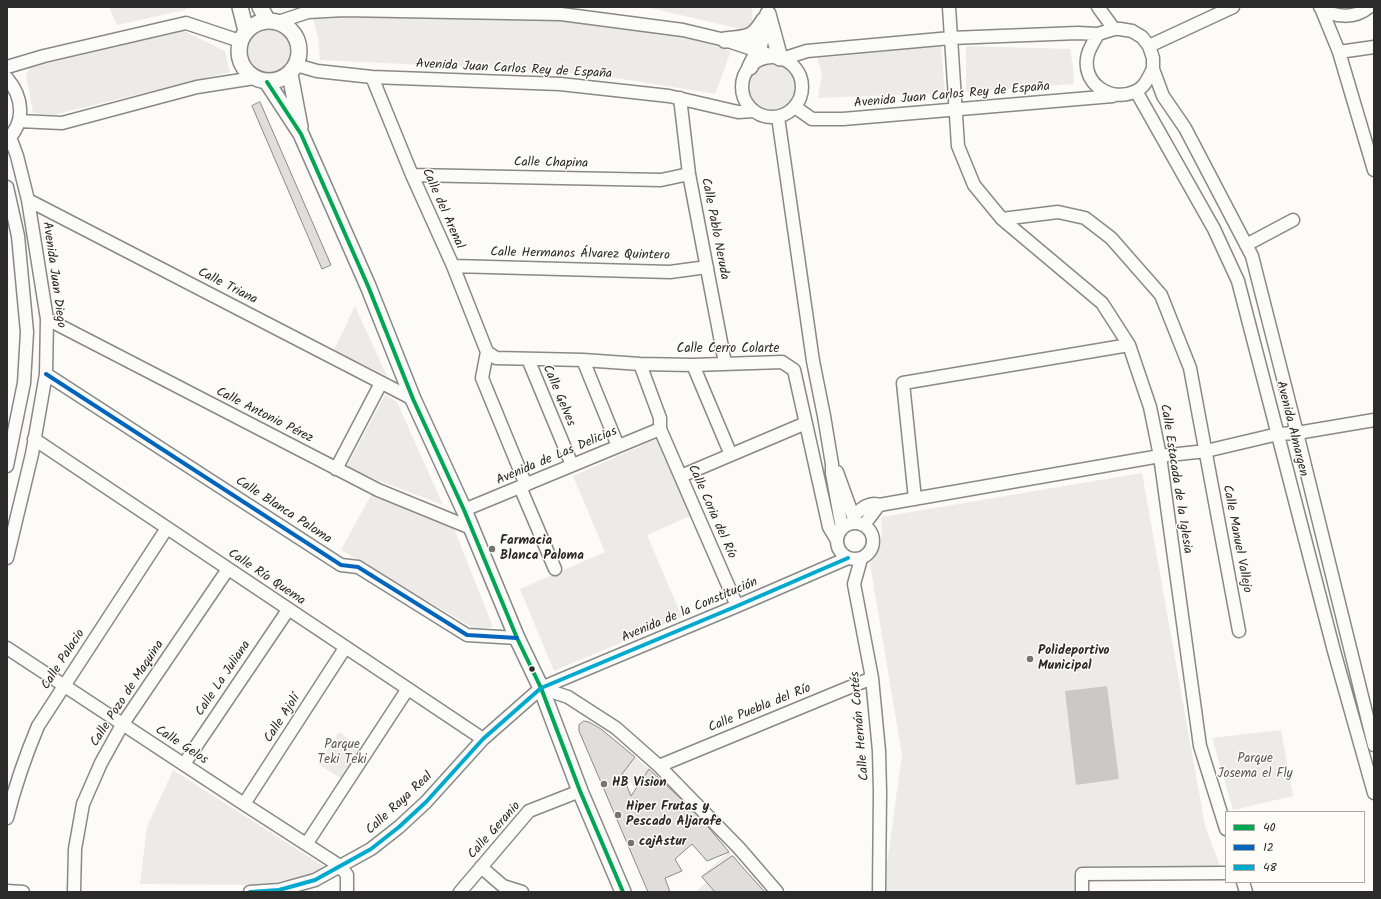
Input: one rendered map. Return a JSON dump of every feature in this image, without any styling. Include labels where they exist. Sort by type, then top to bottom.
[{"type":"main road","points":[[240,7],[243,36]]},
{"type":"main road","points":[[260,7],[273,22]]},
{"type":"main road","points":[[725,40],[748,37],[758,30],[767,10]]},
{"type":"main road","points":[[750,67],[758,51],[767,10]]},
{"type":"main road","points":[[767,10],[779,58]]},
{"type":"main road","points":[[301,134],[293,70],[299,55],[295,35],[288,27],[273,22],[256,24],[243,36],[238,48],[238,57],[247,73],[260,80],[301,134],[368,286],[414,399],[464,510],[517,638],[541,688],[580,791],[623,892]]},
{"type":"main road","points":[[260,80],[279,80],[293,70]]},
{"type":"street","name":"Calle Estacada de la Iglesia","points":[[949,7],[958,146],[974,185],[1002,219],[1102,303],[1129,345],[1150,407],[1160,456],[1200,746],[1225,826]]},
{"type":"street","points":[[1098,7],[1114,29]]},
{"type":"street","points":[[1149,46],[1233,7]]},
{"type":"street","points":[[1320,8],[1338,16],[1350,16],[1363,12],[1369,7]]},
{"type":"street","points":[[273,22],[308,12],[344,8],[559,10],[683,30],[725,40],[779,58],[789,62],[796,69],[801,78],[802,88],[800,98],[795,107],[778,117],[769,117],[754,111],[747,104],[742,90],[744,75],[750,67],[764,58],[779,58],[807,51],[951,38],[1078,33],[1098,34],[1114,29],[1132,31],[1142,37],[1149,46],[1153,58],[1153,70],[1145,84],[1136,91],[1116,96],[1099,89],[1092,81],[1087,65],[1088,53],[1098,34]]},
{"type":"street","points":[[1320,8],[1339,52],[1374,170]]},
{"type":"street","points":[[7,67],[44,56],[186,23],[243,36]]},
{"type":"street","points":[[1339,52],[1374,47]]},
{"type":"street","name":"Avenida Juan Carlos Rey de España","points":[[293,70],[372,77],[560,84],[669,96],[738,112],[754,111]]},
{"type":"street","name":"Avenida Almargen","points":[[1153,70],[1163,96],[1185,128],[1252,256],[1374,745]]},
{"type":"street","name":"Calle del Arenal","points":[[372,77],[412,175],[453,266],[488,352]]},
{"type":"street","points":[[7,78],[14,86],[19,97],[20,109],[19,121],[15,130],[8,139]]},
{"type":"street","points":[[19,121],[62,123],[200,87],[260,80]]},
{"type":"street","name":"Avenida Almargen","points":[[1136,91],[1214,229],[1238,281],[1334,651],[1374,793]]},
{"type":"street","name":"Avenida Juan Carlos Rey de España","points":[[795,107],[812,119],[843,119],[1116,96]]},
{"type":"street","name":"Calle Pablo Neruda","points":[[680,98],[689,174],[724,363]]},
{"type":"street","points":[[778,117],[813,361],[824,416],[842,528]]},
{"type":"street","name":"Avenida Juan Diego","points":[[7,558],[32,454],[46,374],[48,319],[28,200],[17,156],[8,139]]},
{"type":"street","name":"Calle Chapina","points":[[412,175],[661,180],[689,174]]},
{"type":"street","points":[[7,187],[18,236],[27,332],[24,383],[10,431],[7,466]]},
{"type":"street","name":"Calle Triana","points":[[28,200],[414,399]]},
{"type":"street","name":"Calle Manuel Vallejo","points":[[1002,219],[1058,212],[1085,218],[1111,238],[1161,295],[1190,368],[1239,631]]},
{"type":"street","points":[[1246,245],[1293,220]]},
{"type":"street","name":"Calle Hermanos Álvarez Quintero","points":[[453,266],[670,272],[707,267]]},
{"type":"street","name":"Calle Antonio Pérez","points":[[48,319],[378,490],[471,528]]},
{"type":"street","points":[[916,498],[903,383],[1129,345]]},
{"type":"street","points":[[488,352],[482,378],[555,569]]},
{"type":"street","name":"Calle Cerro Colarte","points":[[488,352],[496,358],[583,360],[640,364],[782,362],[794,370],[829,527],[837,540]]},
{"type":"street","name":"Calle Gelves","points":[[528,359],[572,465]]},
{"type":"street","points":[[583,360],[618,446]]},
{"type":"street","name":"Calle Coria del Río","points":[[640,364],[660,418],[660,429],[738,606]]},
{"type":"street","points":[[693,364],[731,455]]},
{"type":"street","name":"Calle Blanca Paloma","points":[[46,374],[341,565],[358,567],[467,635],[517,638]]},
{"type":"street","points":[[336,469],[381,383]]},
{"type":"street","points":[[832,464],[837,472],[857,521],[871,532],[874,538],[874,544],[871,550],[861,559],[848,558],[840,552],[837,540],[838,534],[842,528],[857,521],[879,505],[1160,456],[1206,451],[1278,434],[1297,433],[1374,420]]},
{"type":"street","points":[[680,476],[806,423]]},
{"type":"street","name":"Avenida de Las Delicias","points":[[464,510],[660,429]]},
{"type":"street","name":"Calle Río Quema","points":[[34,439],[407,690],[483,739]]},
{"type":"street","name":"Calle Palacio","points":[[7,818],[13,792],[26,752],[38,726],[167,528]]},
{"type":"street","name":"Avenida de la Constitución","points":[[541,688],[738,606],[848,558]]},
{"type":"street","name":"Calle Hernán Cortés","points":[[861,559],[854,584],[872,678],[879,751],[879,892]]},
{"type":"street","name":"Calle Pozo de Maquina","points":[[74,892],[75,849],[83,804],[101,763],[122,725],[228,569]]},
{"type":"street","name":"Calle La Juliana","points":[[184,764],[288,610]]},
{"type":"street","name":"Calle Gelos","points":[[7,648],[122,725],[307,843],[340,866]]},
{"type":"street","name":"Calle Ajolí","points":[[244,804],[345,648]]},
{"type":"street","name":"Calle Puebla del Río","points":[[659,766],[872,678]]},
{"type":"street","points":[[541,688],[568,697],[616,728],[659,766],[739,848],[777,892]]},
{"type":"street","name":"Calle Raya Real","points":[[250,892],[279,890],[315,880],[371,849],[399,827],[426,802],[483,739],[541,688]]},
{"type":"street","points":[[307,843],[407,690]]},
{"type":"street","name":"Calle Geranio","points":[[460,892],[529,811],[580,791]]},
{"type":"street","points":[[340,866],[347,875],[347,892]]},
{"type":"street","points":[[481,867],[503,886],[522,892]]},
{"type":"street","points":[[1082,892],[1082,874],[1225,873]]},
{"type":"street","points":[[7,891],[23,892]]},
{"type":"shaded area","points":[[109,7],[190,7],[185,10],[117,25]]},
{"type":"shaded area","points":[[1107,686],[1119,779],[1076,785],[1065,691]]},
{"type":"shaded area","points":[[729,852],[748,873],[729,892],[695,892],[707,882],[701,876]]},
{"type":"green space","points":[[637,7],[752,7],[753,26],[741,29],[650,8]]},
{"type":"green space","points":[[377,17],[560,21],[684,36],[731,51],[715,94],[623,79],[552,71],[320,60],[318,37],[313,19]]},
{"type":"green space","points":[[269,28],[278,30],[286,35],[291,43],[293,52],[291,61],[286,69],[278,74],[269,76],[260,74],[252,69],[247,61],[245,52],[247,43],[252,35],[260,30]]},
{"type":"green space","points":[[184,31],[225,51],[230,72],[53,115],[33,113],[26,74],[31,67]]},
{"type":"green space","points":[[941,46],[945,93],[818,98],[822,73],[817,58]]},
{"type":"green space","points":[[966,46],[1070,49],[1074,84],[966,92]]},
{"type":"green space","points":[[768,64],[776,64],[785,68],[791,74],[795,87],[791,100],[785,106],[776,110],[768,110],[759,106],[753,100],[749,91],[749,83],[753,74],[759,68]]},
{"type":"green space","points":[[355,306],[387,376],[334,350]]},
{"type":"green space","points":[[385,395],[397,402],[443,505],[346,468]]},
{"type":"green space","points":[[657,439],[690,516],[647,535],[682,617],[554,671],[520,589],[605,552],[573,476]]},
{"type":"green space","name":"Polideportivo Municipal","points":[[1142,473],[1205,826],[1224,877],[1087,879],[1081,892],[883,892],[902,755],[870,564],[881,541],[881,517]]},
{"type":"green space","points":[[371,495],[453,526],[493,627],[475,629],[341,550]]},
{"type":"green space","name":"Parque Josema el Fly","points":[[1281,730],[1293,796],[1233,810],[1212,738]]},
{"type":"green space","name":"Parque Teki Teki","points":[[339,732],[362,749],[342,779],[318,764]]},
{"type":"green space","points":[[635,757],[649,769],[635,790],[631,782],[626,785],[621,775]]},
{"type":"green space","points":[[173,770],[331,871],[261,885],[140,884],[147,827]]},
{"type":"building","points":[[260,102],[331,265],[322,269],[252,106]]},
{"type":"building","points":[[584,721],[589,722],[601,729],[635,757],[622,774],[631,796],[649,769],[704,822],[729,852],[707,861],[692,844],[675,859],[682,871],[665,878],[670,892],[648,892],[579,731],[579,725]]},
{"type":"building","points":[[733,856],[765,892],[715,892],[702,877]]},
{"type":"transit line","name":"40","points":[[267,82],[301,134],[368,286],[413,399],[464,510],[517,638],[541,688],[580,791],[623,892]]},
{"type":"transit line","name":"12","points":[[46,374],[341,565],[358,567],[467,635],[517,638]]},
{"type":"transit line","name":"48","points":[[250,892],[279,890],[315,880],[371,849],[399,827],[426,802],[483,739],[541,688],[848,558]]},
{"type":"place","name":"Farmacia Blanca Paloma","points":[[492,549]]},
{"type":"place","name":"Polideportivo Municipal","points":[[1030,659]]},
{"type":"place","name":"HB Vision","points":[[604,784]]},
{"type":"place","name":"Hiper Frutas y Pescado Aljarafe","points":[[618,815]]},
{"type":"place","name":"cajAstur","points":[[631,843]]}]
